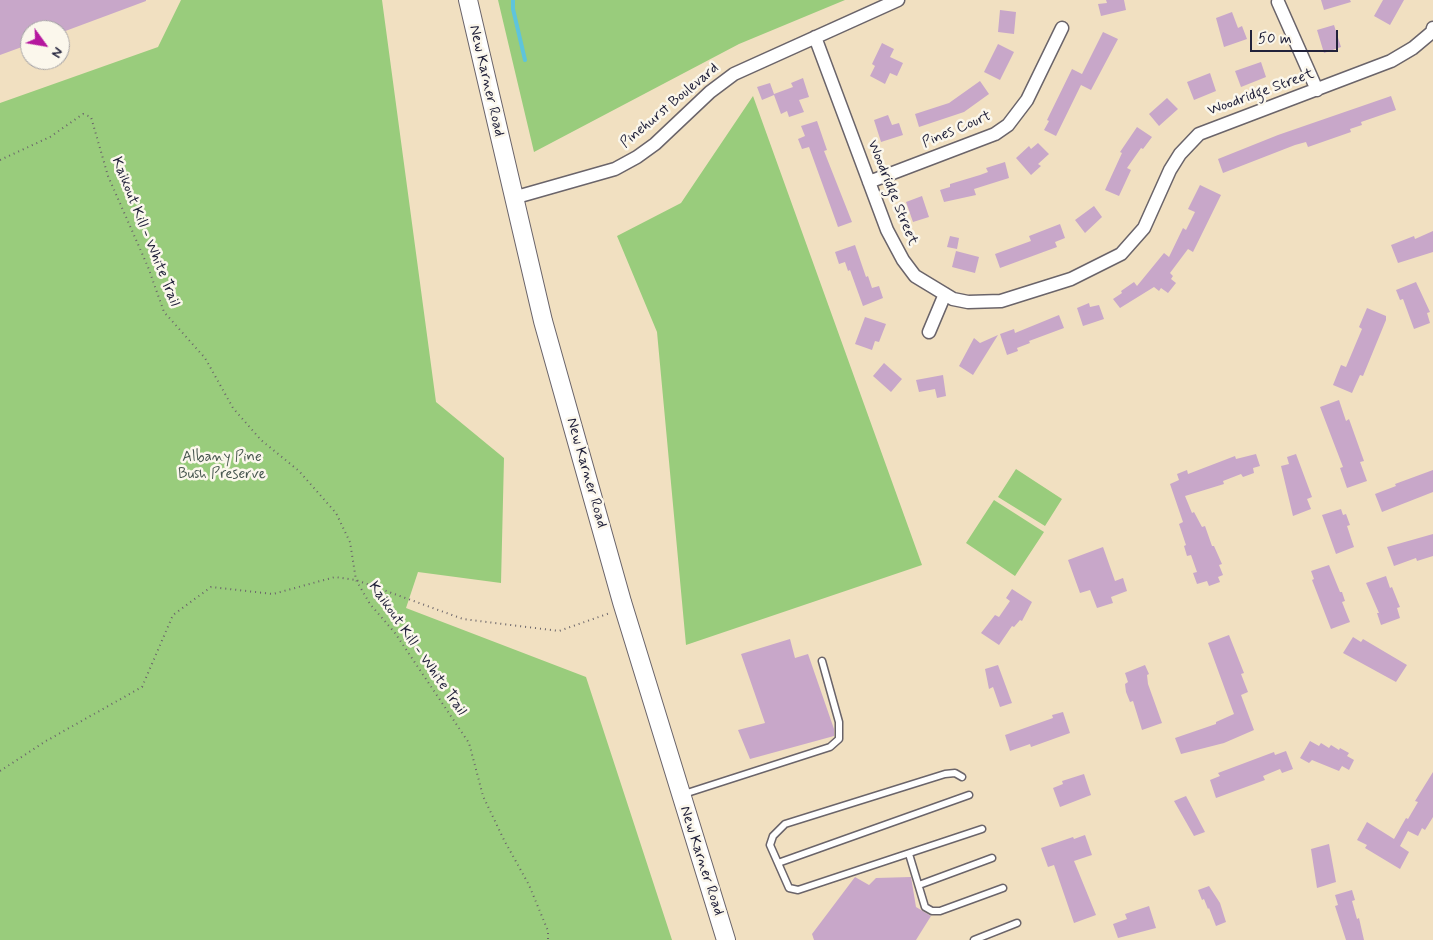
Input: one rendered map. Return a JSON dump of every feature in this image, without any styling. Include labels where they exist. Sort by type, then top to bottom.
[{"type":"main road","name":"New Karner Road","points":[[468,0],[543,321],[624,608],[680,796],[726,940]]},
{"type":"street","name":"Pinehurst Boulevard","points":[[513,198],[614,169],[629,162],[654,144],[710,92],[734,74],[898,0]]},
{"type":"street","points":[[1278,2],[1316,90]]},
{"type":"street","name":"Pines Court","points":[[869,182],[995,134],[1008,125],[1027,100],[1062,28]]},
{"type":"street","name":"Woodridge Street","points":[[815,38],[887,230],[903,260],[915,276],[945,294],[968,302],[1001,301],[1071,279],[1121,254],[1144,228],[1170,170],[1180,154],[1199,134],[1391,61],[1413,48],[1433,31]]},
{"type":"street","points":[[929,332],[945,294]]},
{"type":"lane","points":[[680,796],[830,747],[839,739],[839,722],[822,661]]},
{"type":"lane","points":[[962,777],[956,773],[945,774],[785,824],[774,836],[770,845],[789,888],[798,890],[982,829]]},
{"type":"lane","points":[[778,863],[969,795]]},
{"type":"lane","points":[[909,854],[925,907],[932,911],[940,911],[1004,888]]},
{"type":"lane","points":[[919,885],[992,858]]},
{"type":"lane","points":[[974,940],[993,937],[1016,923]]},
{"type":"path","name":"Kaikout Kill - White Trail","points":[[0,160],[50,137],[84,114],[91,117],[108,176],[148,267],[164,312],[205,358],[233,408],[262,440],[299,471],[336,513],[350,542],[356,580],[370,604],[395,633],[469,743],[483,796],[504,840],[530,885],[548,931],[548,940]]},
{"type":"path","points":[[0,771],[46,741],[142,687],[173,615],[211,587],[273,594],[335,577],[356,580],[463,619],[559,631],[624,608]]},
{"type":"green space","name":"Albany Pine Bush Preserve","points":[[181,0],[382,0],[436,402],[504,458],[501,583],[418,572],[406,608],[586,677],[672,940],[0,940],[0,103],[158,47]]},
{"type":"green space","points":[[498,0],[845,0],[739,44],[534,152]]},
{"type":"green space","points":[[753,96],[922,565],[686,645],[657,332],[617,236],[681,203]]},
{"type":"green space","points":[[1016,469],[1062,499],[1045,526],[998,497]]},
{"type":"green space","points":[[994,500],[1044,532],[1015,576],[966,543]]},
{"type":"building","points":[[0,0],[146,0],[70,29],[70,20],[20,20],[20,48],[0,55]]},
{"type":"building","points":[[1106,0],[1124,0],[1126,10],[1101,16],[1098,4],[1107,3]]},
{"type":"building","points":[[1321,0],[1350,0],[1351,2],[1324,10]]},
{"type":"building","points":[[1383,0],[1404,0],[1390,25],[1374,16]]},
{"type":"building","points":[[1000,10],[1016,12],[1014,34],[998,32]]},
{"type":"building","points":[[1232,12],[1238,28],[1242,26],[1247,39],[1224,47],[1216,18]]},
{"type":"building","points":[[1334,25],[1341,47],[1324,53],[1317,30]]},
{"type":"building","points":[[1103,32],[1118,39],[1091,90],[1081,85],[1056,136],[1044,130],[1072,69],[1082,74]]},
{"type":"building","points":[[882,43],[894,49],[890,57],[903,63],[897,76],[890,73],[885,84],[870,76],[875,66],[872,64]]},
{"type":"building","points":[[998,44],[1014,52],[1000,80],[984,72]]},
{"type":"building","points":[[1261,62],[1266,77],[1241,87],[1235,71]]},
{"type":"building","points":[[1210,73],[1216,91],[1194,100],[1187,82]]},
{"type":"building","points":[[803,78],[809,97],[799,100],[804,112],[789,117],[787,111],[781,114],[774,95],[762,100],[757,87],[770,83],[774,94],[793,87],[791,83]]},
{"type":"building","points":[[980,81],[989,94],[964,112],[919,127],[915,114],[949,103]]},
{"type":"building","points":[[1391,96],[1396,110],[1361,122],[1362,125],[1350,129],[1351,132],[1308,147],[1306,142],[1295,145],[1223,173],[1218,159],[1278,135]]},
{"type":"building","points":[[1167,98],[1178,109],[1159,126],[1149,114]]},
{"type":"building","points":[[888,115],[892,125],[899,123],[903,135],[881,142],[874,120]]},
{"type":"building","points":[[817,121],[827,150],[824,151],[852,222],[838,227],[809,147],[802,149],[798,139],[805,136],[801,126]]},
{"type":"building","points":[[1137,127],[1152,137],[1143,149],[1141,148],[1127,168],[1131,170],[1119,196],[1105,190],[1122,153],[1120,152]]},
{"type":"building","points":[[1038,143],[1049,154],[1038,164],[1041,166],[1031,175],[1016,158],[1029,146],[1031,149]]},
{"type":"building","points":[[1005,162],[1009,178],[974,189],[976,195],[944,202],[940,190],[950,187],[950,184],[988,172],[986,168]]},
{"type":"building","points":[[1200,185],[1221,195],[1193,252],[1188,249],[1170,273],[1173,276],[1171,279],[1176,283],[1168,293],[1161,288],[1159,291],[1154,287],[1120,308],[1113,299],[1134,282],[1137,286],[1164,253],[1169,257],[1183,228],[1186,230],[1195,212],[1188,209]]},
{"type":"building","points":[[922,196],[929,217],[913,222],[906,202]]},
{"type":"building","points":[[1094,206],[1102,217],[1085,233],[1075,220]]},
{"type":"building","points":[[1060,224],[1065,238],[1055,242],[1057,247],[1000,268],[995,254],[1031,241],[1029,236]]},
{"type":"building","points":[[1433,231],[1433,252],[1398,263],[1391,245],[1414,236],[1415,239]]},
{"type":"building","points":[[950,236],[959,238],[957,249],[947,247]]},
{"type":"building","points":[[855,245],[866,277],[868,276],[872,288],[879,286],[883,298],[863,306],[850,270],[848,271],[845,262],[839,264],[835,252]]},
{"type":"building","points":[[956,251],[979,257],[975,273],[952,267]]},
{"type":"building","points":[[1416,282],[1430,312],[1427,313],[1430,323],[1414,329],[1403,299],[1400,300],[1396,290]]},
{"type":"building","points":[[1089,303],[1090,307],[1099,305],[1104,319],[1083,326],[1077,308]]},
{"type":"building","points":[[1367,308],[1386,316],[1386,320],[1363,376],[1360,375],[1352,393],[1333,385],[1341,365],[1346,367],[1362,329],[1359,327]]},
{"type":"building","points":[[1059,315],[1064,328],[1029,341],[1030,343],[1017,348],[1018,351],[1007,355],[1000,334],[1014,329],[1015,333]]},
{"type":"building","points":[[865,317],[886,324],[879,342],[875,341],[872,350],[855,344]]},
{"type":"building","points":[[998,335],[973,375],[959,366],[974,338],[980,343]]},
{"type":"building","points":[[884,363],[902,379],[891,392],[873,376]]},
{"type":"building","points":[[943,375],[946,396],[937,398],[935,389],[919,392],[916,380]]},
{"type":"building","points":[[1339,400],[1346,421],[1349,419],[1364,461],[1360,462],[1367,481],[1347,488],[1340,468],[1343,467],[1320,407]]},
{"type":"building","points":[[1256,454],[1260,466],[1253,468],[1254,473],[1243,477],[1241,474],[1223,481],[1224,484],[1185,496],[1192,513],[1194,512],[1202,527],[1205,526],[1212,546],[1214,546],[1222,564],[1219,565],[1223,575],[1218,577],[1220,582],[1209,586],[1207,581],[1197,584],[1193,573],[1197,572],[1191,555],[1187,556],[1184,546],[1186,545],[1179,524],[1183,522],[1170,484],[1179,480],[1177,474],[1187,470],[1188,474],[1235,456],[1236,459]]},
{"type":"building","points":[[1296,454],[1312,497],[1307,499],[1311,509],[1293,516],[1281,466],[1289,464],[1287,457]]},
{"type":"building","points":[[1433,470],[1433,492],[1382,512],[1375,494],[1396,486],[1395,484]]},
{"type":"building","points":[[1341,509],[1343,515],[1346,514],[1350,525],[1347,526],[1354,547],[1336,554],[1322,515]]},
{"type":"building","points":[[1433,534],[1433,556],[1417,561],[1416,558],[1394,566],[1387,547]]},
{"type":"building","points":[[1103,547],[1115,581],[1123,578],[1127,591],[1111,597],[1113,603],[1097,608],[1090,590],[1080,593],[1068,560]]},
{"type":"building","points":[[1329,565],[1340,592],[1342,592],[1345,601],[1342,602],[1350,622],[1331,629],[1312,580],[1314,579],[1311,571]]},
{"type":"building","points":[[1386,576],[1400,607],[1397,608],[1400,618],[1381,625],[1377,613],[1379,613],[1366,583]]},
{"type":"building","points":[[1012,589],[1032,602],[1022,621],[1020,620],[1014,627],[1012,626],[999,645],[981,633],[995,615],[999,617],[1010,601],[1006,598]]},
{"type":"building","points":[[1229,635],[1244,673],[1241,674],[1248,692],[1241,695],[1254,730],[1224,743],[1181,754],[1175,738],[1216,724],[1216,722],[1234,714],[1208,643]]},
{"type":"building","points":[[1353,637],[1361,642],[1363,639],[1407,665],[1396,682],[1343,653]]},
{"type":"building","points":[[790,639],[795,658],[808,654],[834,729],[834,736],[750,759],[738,730],[765,723],[741,654]]},
{"type":"building","points":[[998,665],[1012,703],[1000,707],[993,687],[989,689],[985,669]]},
{"type":"building","points":[[1145,665],[1149,674],[1147,675],[1148,684],[1162,723],[1142,730],[1133,701],[1130,702],[1126,692],[1125,684],[1128,682],[1125,673]]},
{"type":"building","points":[[1063,712],[1070,733],[1031,747],[1030,744],[1010,751],[1005,735],[1053,718],[1052,715]]},
{"type":"building","points":[[1310,741],[1319,746],[1321,743],[1329,748],[1331,745],[1349,753],[1347,756],[1354,760],[1349,770],[1342,766],[1339,771],[1312,760],[1309,763],[1300,758]]},
{"type":"building","points":[[1286,751],[1293,769],[1282,773],[1280,769],[1263,776],[1265,780],[1216,798],[1210,780],[1220,776],[1218,773],[1274,752],[1275,755]]},
{"type":"building","points":[[1433,772],[1433,817],[1425,830],[1422,828],[1418,836],[1408,831],[1400,846],[1409,852],[1400,869],[1365,848],[1367,845],[1357,840],[1367,822],[1394,839],[1418,802],[1415,801]]},
{"type":"building","points":[[1084,774],[1091,795],[1060,807],[1053,788],[1063,784],[1062,781]]},
{"type":"building","points":[[1186,796],[1205,832],[1194,836],[1174,801]]},
{"type":"building","points":[[1085,835],[1092,855],[1074,861],[1096,915],[1074,923],[1054,865],[1048,867],[1041,848]]},
{"type":"building","points":[[1329,844],[1336,882],[1317,888],[1311,849]]},
{"type":"building","points":[[855,877],[869,885],[876,878],[911,877],[916,907],[931,916],[916,940],[814,940],[812,934]]},
{"type":"building","points":[[1209,886],[1220,903],[1226,922],[1216,926],[1209,908],[1204,899],[1202,900],[1198,890]]},
{"type":"building","points":[[1352,890],[1355,900],[1352,901],[1357,919],[1359,918],[1364,940],[1346,940],[1335,906],[1338,905],[1335,895]]},
{"type":"building","points":[[1149,906],[1156,928],[1118,938],[1113,924],[1127,919],[1125,914]]},
{"type":"waterway","points":[[513,0],[513,9],[525,60]]}]
